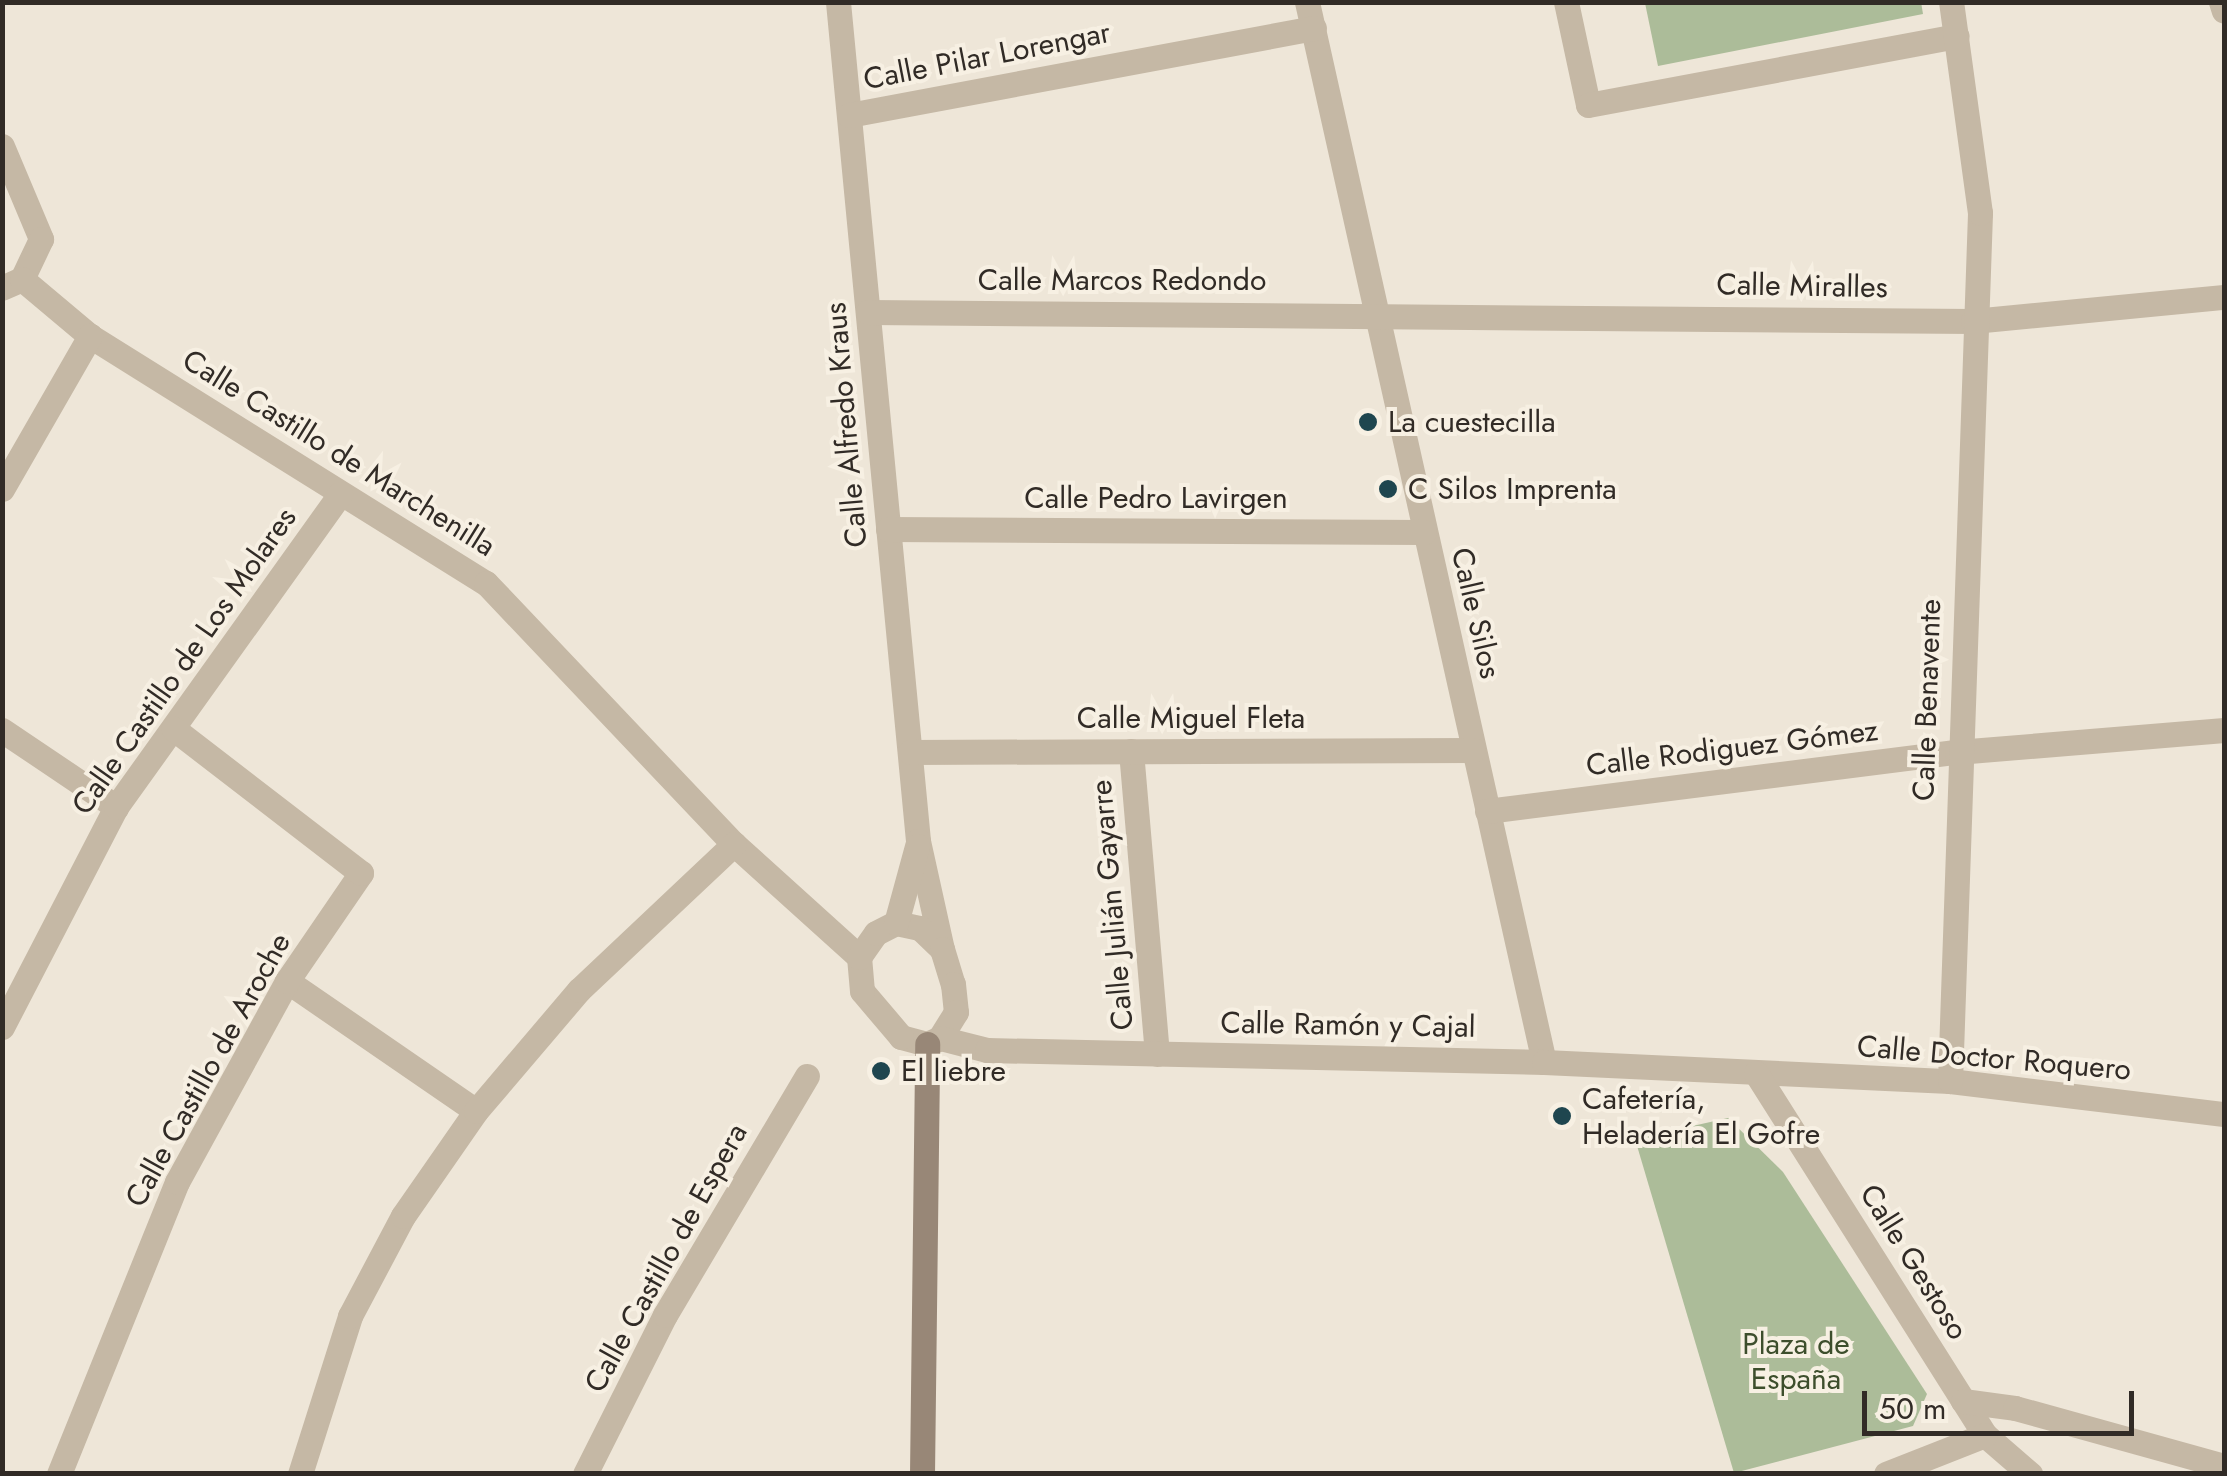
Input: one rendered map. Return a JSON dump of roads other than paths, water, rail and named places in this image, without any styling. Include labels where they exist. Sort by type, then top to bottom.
[{"type":"street","name":"Calle Alfredo Kraus","points":[[838,2],[918,841]]},
{"type":"street","points":[[1566,2],[1588,105],[1956,36]]},
{"type":"street","name":"Calle Benavente","points":[[1950,1081],[1957,752],[1980,213],[1951,2]]},
{"type":"street","points":[[2221,2],[2224,10]]},
{"type":"street","name":"Calle Pilar Lorengar","points":[[849,115],[1310,15]]},
{"type":"street","name":"Calle Silos","points":[[1310,15],[1544,1062]]},
{"type":"street","name":"Calle Castillo de Marchenilla","points":[[2,146],[41,239],[12,283],[340,494],[486,582],[734,844],[859,957]]},
{"type":"street","name":"Calle Miralles","points":[[1376,313],[1973,321],[2224,297]]},
{"type":"street","name":"Calle Marcos Redondo","points":[[868,312],[1376,313]]},
{"type":"street","points":[[2,490],[90,336]]},
{"type":"street","name":"Calle Castillo de Los Molares","points":[[2,1027],[116,806],[340,494]]},
{"type":"street","name":"Calle Pedro Lavirgen","points":[[888,529],[1424,532]]},
{"type":"street","name":"Calle Castillo de Aroche","points":[[60,1474],[176,1182],[287,981],[361,872],[173,728]]},
{"type":"street","points":[[2,730],[116,806]]},
{"type":"street","name":"Calle Rodiguez Gómez","points":[[1487,812],[1957,752],[2224,730]]},
{"type":"street","name":"Calle Miguel Fleta","points":[[910,752],[1473,750]]},
{"type":"street","name":"Calle Julián Gayarre","points":[[1131,751],[1157,1054]]},
{"type":"street","points":[[896,923],[918,841]]},
{"type":"street","points":[[918,841],[956,1012],[934,1041],[922,1474]]},
{"type":"street","points":[[300,1474],[350,1316],[403,1216],[476,1110],[579,990],[734,844]]},
{"type":"street","points":[[934,1041],[901,1037],[862,992],[859,957],[876,934],[896,923],[920,928],[942,949]]},
{"type":"street","points":[[287,981],[476,1110]]},
{"type":"street","name":"Calle Ramón y Cajal","points":[[934,1041],[987,1050],[1544,1062],[1756,1072]]},
{"type":"street","name":"Calle Doctor Roquero","points":[[1756,1072],[1950,1081],[2224,1114]]},
{"type":"street","name":"Calle Gestoso","points":[[1756,1072],[1984,1436],[2030,1474]]},
{"type":"street","name":"Calle Castillo de Espera","points":[[585,1474],[666,1315],[806,1076]]},
{"type":"street","points":[[1963,1401],[2015,1408],[2224,1466]]},
{"type":"street","points":[[1886,1474],[1984,1436]]},
{"type":"place","name":"La cuestecilla","points":[[1368,422]]},
{"type":"place","name":"C Silos Imprenta","points":[[1388,489]]},
{"type":"place","name":"El liebre","points":[[881,1071]]},
{"type":"place","name":"Cafetería, Heladería El Gofre","points":[[1562,1116]]},
{"type":"park label","name":"Plaza de España","points":[[1796,1361]]}]
